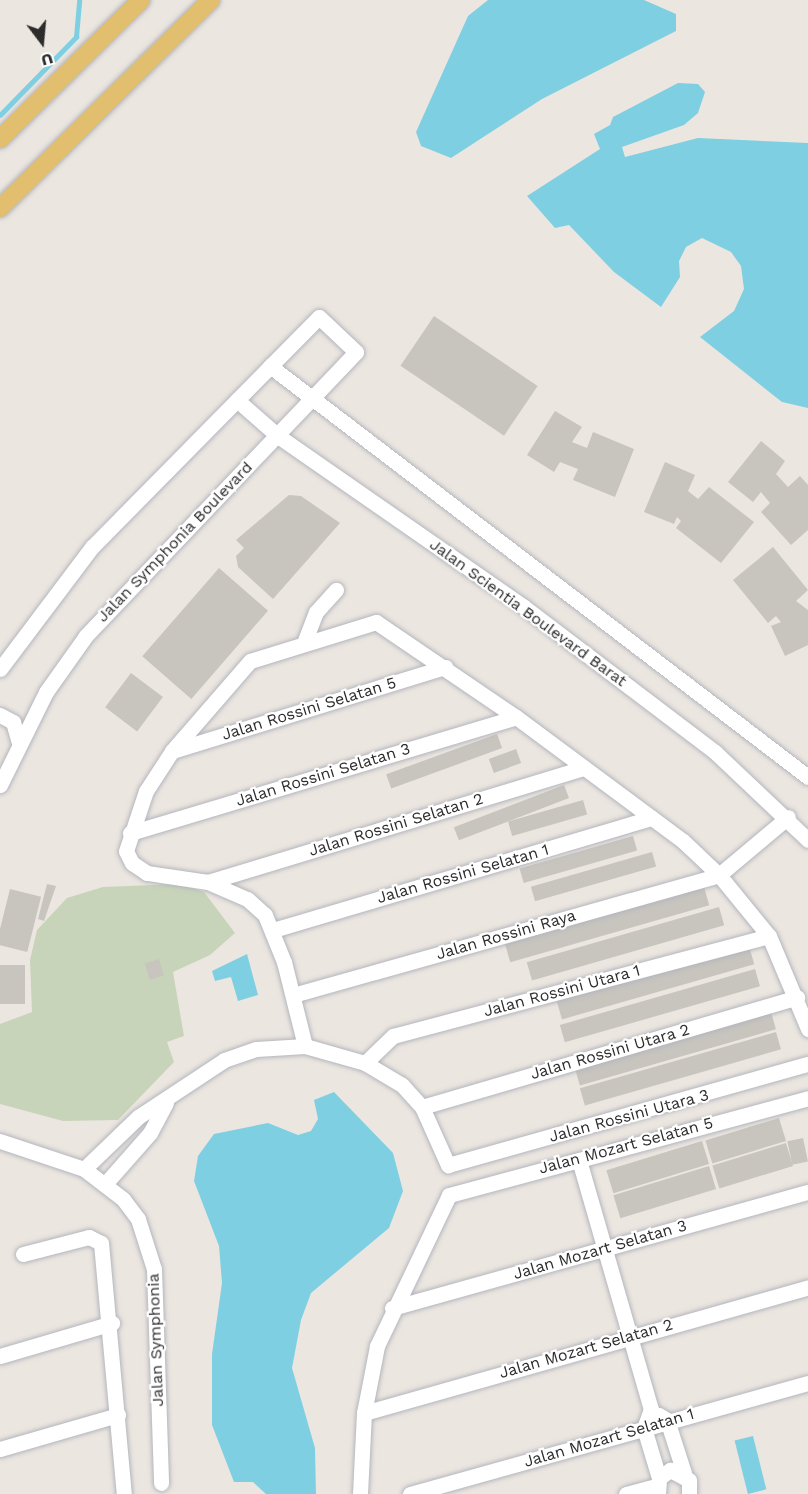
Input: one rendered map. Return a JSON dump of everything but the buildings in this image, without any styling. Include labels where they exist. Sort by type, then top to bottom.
[{"type":"main road","points":[[0,139],[141,0]]},
{"type":"main road","points":[[0,208],[212,0]]},
{"type":"street","name":"Jalan Symphonia Boulevard","points":[[0,785],[19,743],[85,637],[278,436],[308,399],[356,351],[319,318],[270,366]]},
{"type":"street","points":[[0,669],[92,547],[270,366],[308,399],[560,584],[808,777]]},
{"type":"street","name":"Jalan Scientia Boulevard Barat","points":[[237,400],[278,436],[524,607],[715,752],[789,818],[808,840]]},
{"type":"street","points":[[304,643],[316,612],[336,590]]},
{"type":"street","points":[[305,1046],[293,995],[273,930],[247,899],[208,882],[138,869],[126,851],[130,833],[146,791],[172,751],[249,661],[376,622],[445,666],[516,717],[652,818],[719,875],[769,936],[797,997],[808,1029]]},
{"type":"street","name":"Jalan Rossini Selatan 5","points":[[172,751],[445,666]]},
{"type":"street","points":[[0,715],[13,722],[19,743]]},
{"type":"street","name":"Jalan Rossini Selatan 3","points":[[130,833],[516,717]]},
{"type":"street","name":"Jalan Rossini Selatan 2","points":[[208,882],[584,768]]},
{"type":"street","name":"Jalan Rossini Selatan 1","points":[[273,930],[652,818]]},
{"type":"street","points":[[719,875],[789,818]]},
{"type":"street","name":"Jalan Rossini Raya","points":[[293,995],[719,875]]},
{"type":"street","name":"Jalan Rossini Utara 1","points":[[365,1063],[393,1036],[769,936]]},
{"type":"street","name":"Jalan Rossini Utara 2","points":[[422,1107],[797,997]]},
{"type":"street","points":[[84,1169],[138,1117],[166,1102],[224,1060],[256,1049],[305,1046],[365,1063],[402,1085],[422,1107]]},
{"type":"street","name":"Jalan Rossini Utara 3","points":[[422,1107],[448,1165],[808,1064]]},
{"type":"street","name":"Jalan Mozart Selatan 5","points":[[392,1308],[449,1195],[806,1098]]},
{"type":"street","points":[[105,1184],[150,1132],[166,1102]]},
{"type":"street","name":"Jalan Symphonia","points":[[0,1142],[84,1169],[105,1184],[138,1219],[153,1269],[162,1490]]},
{"type":"street","points":[[579,1160],[651,1409],[644,1428],[657,1486]]},
{"type":"street","name":"Jalan Mozart Selatan 3","points":[[392,1308],[808,1192]]},
{"type":"street","points":[[23,1254],[96,1239],[105,1254],[124,1494]]},
{"type":"street","name":"Jalan Mozart Selatan 2","points":[[364,1413],[808,1287]]},
{"type":"street","points":[[360,1494],[364,1413],[377,1346],[392,1308]]},
{"type":"street","points":[[0,1356],[112,1323]]},
{"type":"street","name":"Jalan Mozart Selatan 1","points":[[410,1494],[667,1420],[808,1383]]},
{"type":"street","points":[[651,1409],[667,1420],[689,1494]]},
{"type":"street","points":[[0,1449],[118,1415]]},
{"type":"street","points":[[626,1494],[657,1486],[670,1470],[684,1473]]},
{"type":"green space","points":[[179,884],[204,892],[235,933],[210,955],[173,972],[184,1036],[167,1042],[174,1062],[118,1120],[63,1121],[0,1104],[0,1024],[32,1012],[30,960],[37,930],[67,898],[103,887]]},
{"type":"water","points":[[488,0],[644,0],[676,14],[676,31],[542,99],[451,158],[421,146],[416,132],[468,16]]},
{"type":"water","points":[[678,83],[698,84],[705,92],[698,113],[684,125],[622,147],[625,157],[698,138],[808,143],[808,408],[782,402],[700,337],[734,311],[744,289],[741,266],[731,252],[702,238],[686,247],[679,261],[680,277],[661,307],[614,272],[569,225],[555,228],[527,196],[600,149],[594,134],[610,125],[613,117]]},
{"type":"water","points":[[247,954],[258,995],[238,1001],[231,977],[215,981],[212,971]]},
{"type":"water","points":[[334,1092],[393,1153],[403,1191],[389,1228],[311,1293],[301,1320],[292,1368],[315,1448],[316,1494],[266,1494],[253,1482],[234,1482],[212,1425],[212,1354],[222,1283],[219,1246],[194,1181],[198,1156],[214,1134],[268,1123],[298,1135],[311,1131],[318,1119],[314,1100]]},
{"type":"water","points":[[753,1436],[766,1489],[748,1494],[735,1441]]},
{"type":"waterway","points":[[0,115],[76,37],[79,0]]}]
